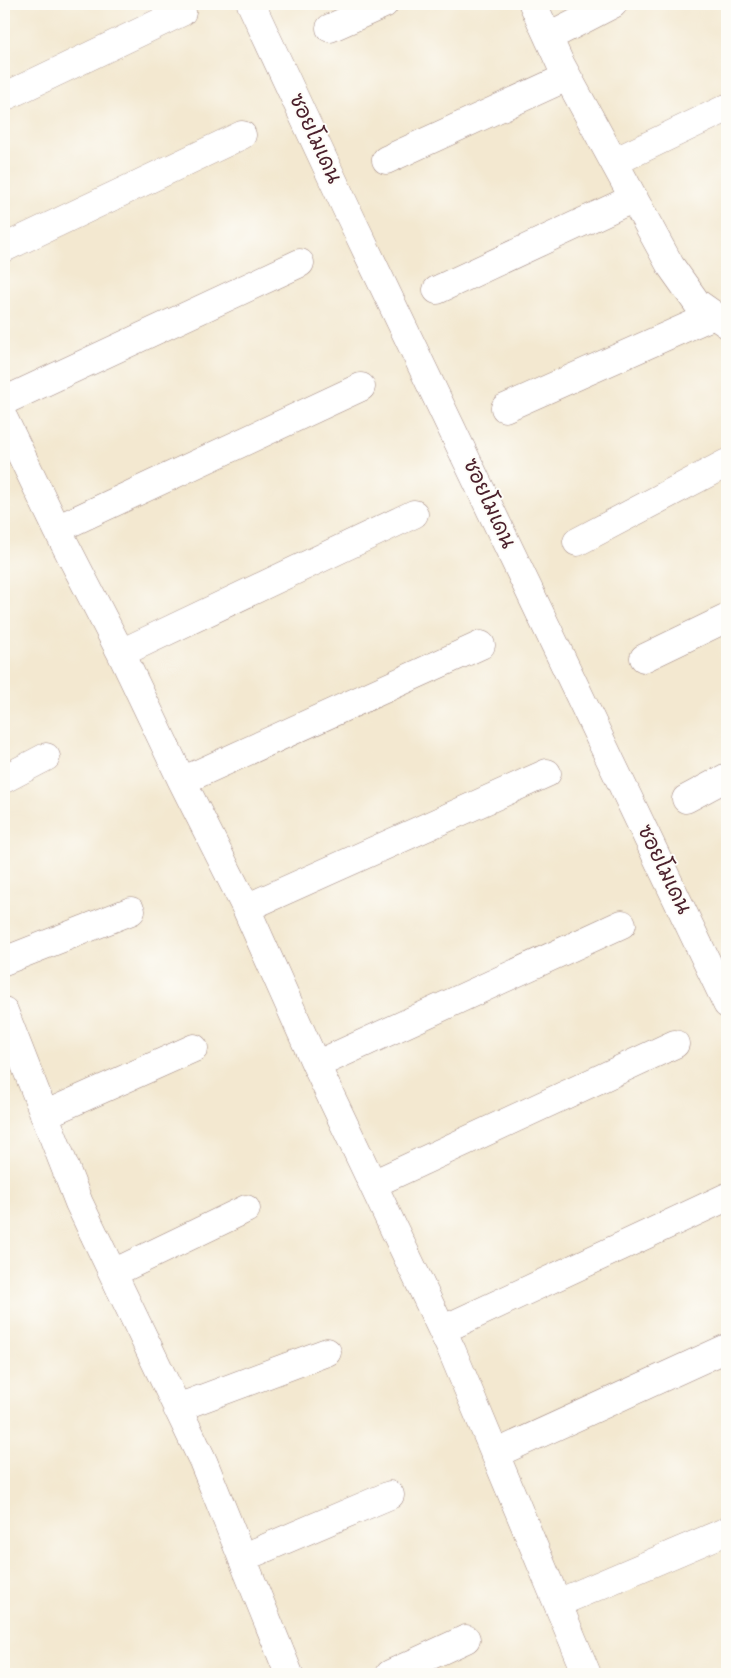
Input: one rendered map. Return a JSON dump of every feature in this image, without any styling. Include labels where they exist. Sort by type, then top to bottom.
[{"type":"street","name":"ซอยโมเดน","points":[[251,4],[727,1004]]},
{"type":"street","points":[[330,28],[384,4]]},
{"type":"street","points":[[533,4],[568,76],[670,265],[697,303],[720,319]]},
{"type":"street","points":[[549,38],[613,4]]},
{"type":"street","points":[[4,97],[182,12]]},
{"type":"street","points":[[386,160],[568,76]]},
{"type":"street","points":[[614,162],[727,108]]},
{"type":"street","points":[[4,248],[242,135]]},
{"type":"street","points":[[437,290],[634,198]]},
{"type":"street","points":[[4,401],[300,263]]},
{"type":"street","points":[[505,408],[720,319]]},
{"type":"street","points":[[57,529],[361,387]]},
{"type":"street","points":[[4,419],[246,908],[316,1065],[442,1330],[587,1674]]},
{"type":"street","points":[[577,542],[727,463]]},
{"type":"street","points":[[121,654],[414,514]]},
{"type":"street","points":[[644,658],[727,618]]},
{"type":"street","points":[[182,782],[481,645]]},
{"type":"street","points":[[4,779],[46,757]]},
{"type":"street","points":[[246,908],[547,773]]},
{"type":"street","points":[[686,798],[727,777]]},
{"type":"street","points":[[4,961],[131,911]]},
{"type":"street","points":[[316,1065],[622,924]]},
{"type":"street","points":[[4,1011],[79,1203],[203,1461],[289,1674]]},
{"type":"street","points":[[373,1184],[675,1044]]},
{"type":"street","points":[[44,1115],[194,1048]]},
{"type":"street","points":[[442,1330],[727,1197]]},
{"type":"street","points":[[113,1273],[246,1209]]},
{"type":"street","points":[[495,1454],[727,1348]]},
{"type":"street","points":[[177,1408],[327,1352]]},
{"type":"street","points":[[242,1558],[390,1495]]},
{"type":"street","points":[[558,1603],[727,1531]]},
{"type":"street","points":[[390,1674],[466,1639]]}]
